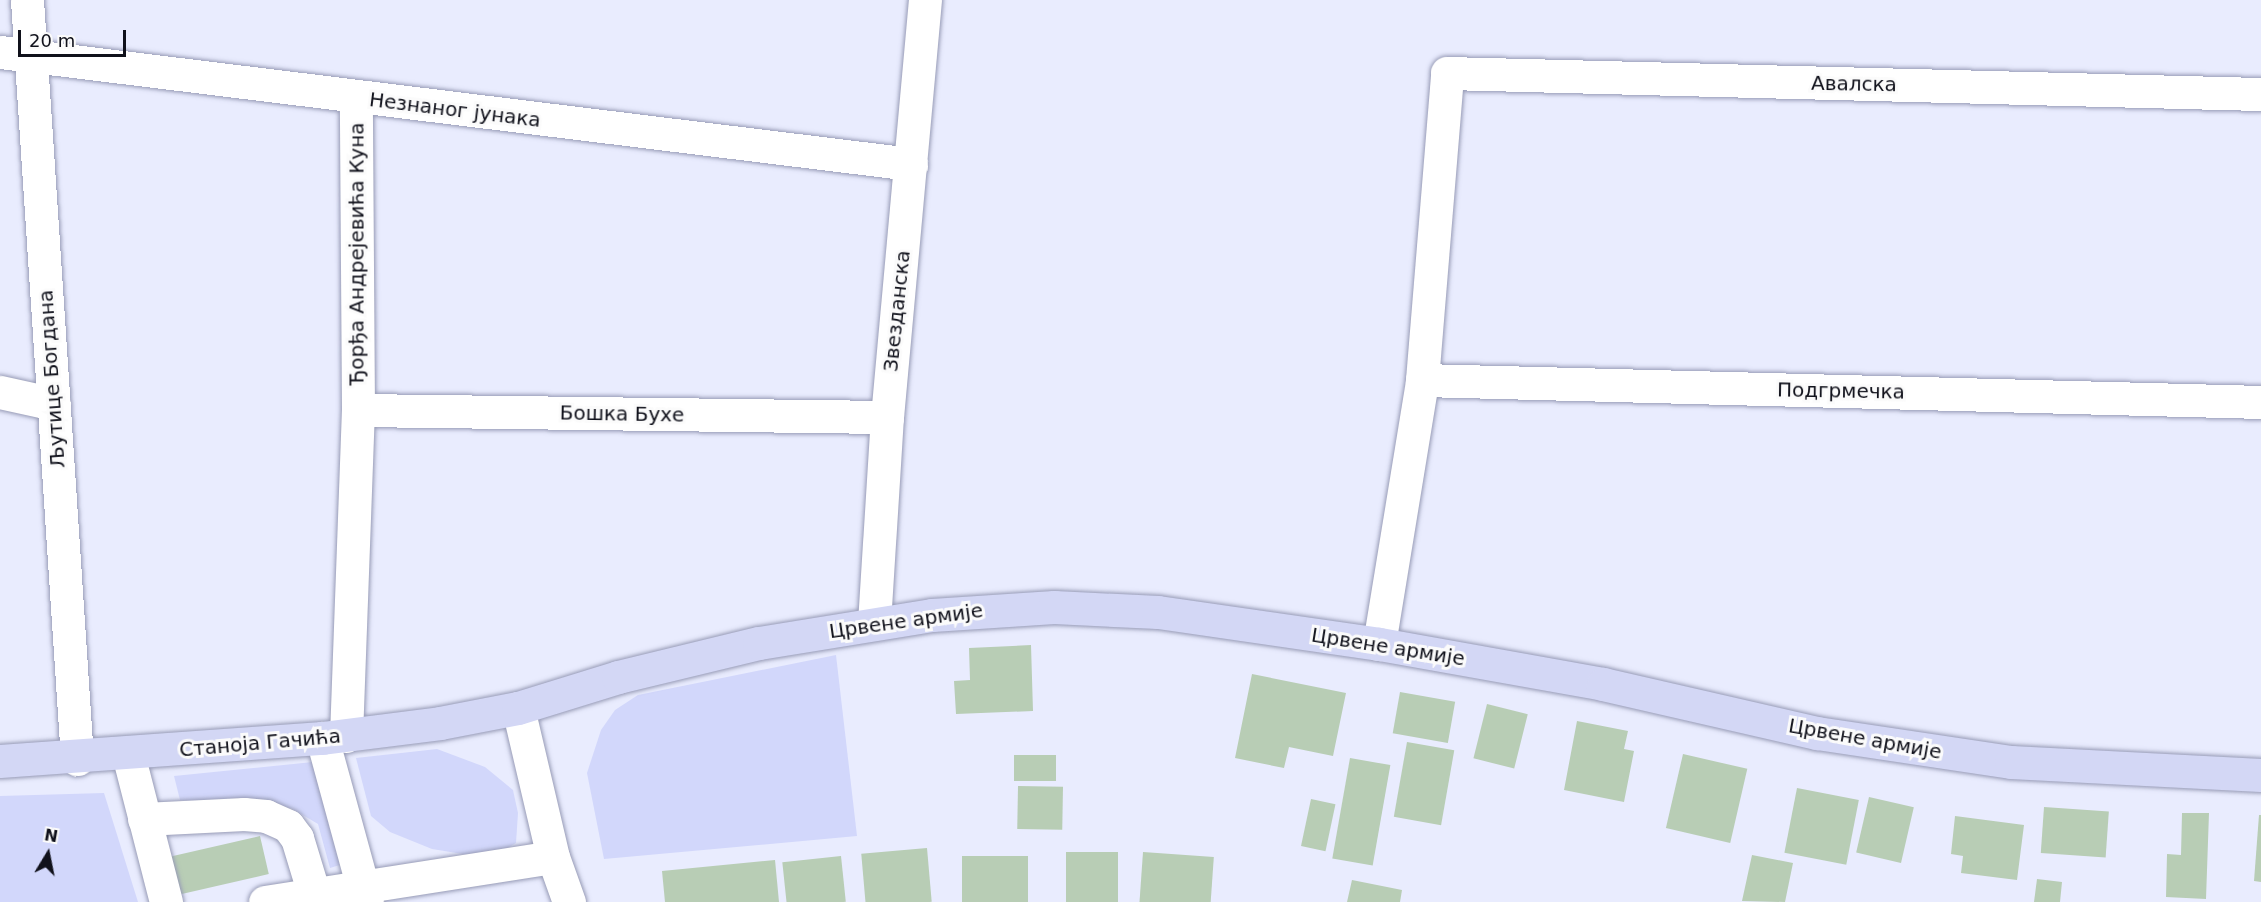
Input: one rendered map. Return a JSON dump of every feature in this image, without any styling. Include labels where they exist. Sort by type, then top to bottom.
[{"type":"main road","name":"Црвене армије","points":[[518,708],[618,677],[759,642],[874,623],[992,609],[1115,609],[1379,644],[1603,684],[1817,733],[2000,761],[2261,775]]},
{"type":"main road","name":"Станоја Гачића","points":[[0,761],[77,759],[334,737],[518,708]]},
{"type":"street","name":"Љутице Богдана","points":[[27,0],[15,55],[54,404],[77,759]]},
{"type":"street","name":"Звезданска","points":[[874,623],[887,417],[925,0]]},
{"type":"street","name":"Незнаног јунака","points":[[15,55],[911,164]]},
{"type":"street","name":"Авалска","points":[[1422,380],[1447,73],[2261,94]]},
{"type":"street","name":"Ђорђа Андрејевића Куна","points":[[356,98],[358,410],[334,737],[365,893]]},
{"type":"street","points":[[1379,644],[1422,380]]},
{"type":"street","name":"Подгрмечка","points":[[1422,380],[2261,402]]},
{"type":"street","points":[[0,392],[54,404]]},
{"type":"street","name":"Бошка Бухе","points":[[358,410],[887,417]]},
{"type":"street","points":[[518,708],[554,857],[569,902]]},
{"type":"street","points":[[128,754],[166,902]]},
{"type":"street","points":[[144,819],[244,814],[266,816],[288,826],[297,838],[314,894]]},
{"type":"street","points":[[265,902],[314,894],[365,893],[554,857]]},
{"type":"shaded area","points":[[836,655],[857,836],[604,859],[587,773],[601,730],[615,710],[638,695]]},
{"type":"shaded area","points":[[437,749],[485,767],[513,790],[518,813],[516,843],[501,852],[475,856],[432,849],[390,832],[371,816],[356,758]]},
{"type":"shaded area","points":[[313,762],[346,863],[330,868],[318,824],[291,808],[180,800],[174,776]]},
{"type":"shaded area","points":[[104,793],[138,902],[0,902],[0,796]]},
{"type":"building","points":[[1031,645],[1033,711],[956,714],[954,681],[970,680],[969,648]]},
{"type":"building","points":[[1252,674],[1346,693],[1333,756],[1289,747],[1284,768],[1235,758]]},
{"type":"building","points":[[1400,692],[1455,702],[1448,743],[1393,733]]},
{"type":"building","points":[[1487,704],[1528,714],[1514,768],[1473,758]]},
{"type":"building","points":[[1577,721],[1628,731],[1624,749],[1634,751],[1624,802],[1564,790]]},
{"type":"building","points":[[1407,742],[1454,750],[1441,825],[1394,817]]},
{"type":"building","points":[[1683,754],[1747,769],[1730,843],[1666,828]]},
{"type":"building","points":[[1014,755],[1056,755],[1056,781],[1014,781]]},
{"type":"building","points":[[1350,758],[1390,765],[1373,866],[1332,858]]},
{"type":"building","points":[[1018,786],[1063,787],[1062,830],[1017,829]]},
{"type":"building","points":[[1797,788],[1859,800],[1846,865],[1784,853]]},
{"type":"building","points":[[1869,797],[1914,807],[1901,863],[1856,853]]},
{"type":"building","points":[[1311,799],[1335,804],[1325,851],[1301,846]]},
{"type":"building","points":[[2044,807],[2109,812],[2106,857],[2041,853]]},
{"type":"building","points":[[2182,813],[2209,813],[2206,899],[2166,897],[2167,854],[2181,855]]},
{"type":"building","points":[[2259,815],[2261,815],[2261,882],[2254,881]]},
{"type":"building","points":[[1955,816],[2024,825],[2017,880],[1961,873],[1963,856],[1951,854]]},
{"type":"building","points":[[260,836],[269,874],[175,896],[166,858]]},
{"type":"building","points":[[927,848],[932,902],[865,902],[861,854]]},
{"type":"building","points":[[1066,852],[1118,852],[1118,902],[1066,902]]},
{"type":"building","points":[[1143,852],[1214,857],[1211,902],[1140,902]]},
{"type":"building","points":[[1752,855],[1793,863],[1785,902],[1742,901]]},
{"type":"building","points":[[841,856],[846,902],[787,902],[782,862]]},
{"type":"building","points":[[962,856],[1028,856],[1028,902],[962,902]]},
{"type":"building","points":[[775,860],[779,902],[665,902],[662,871]]},
{"type":"building","points":[[2037,879],[2062,882],[2060,902],[2034,902]]},
{"type":"building","points":[[1352,880],[1402,890],[1400,902],[1347,902]]}]
